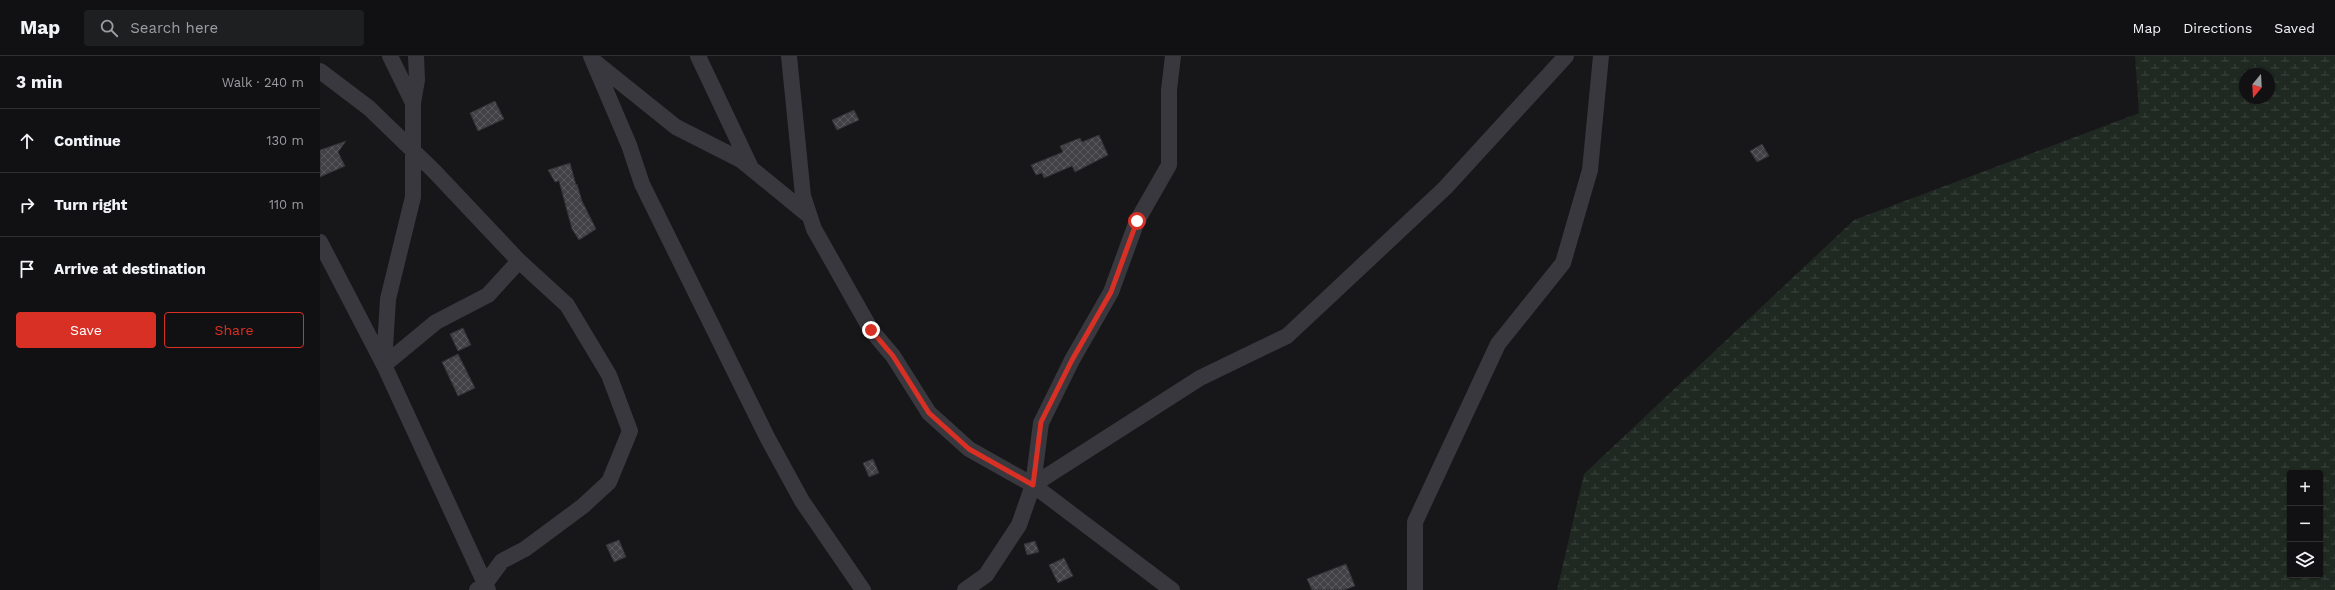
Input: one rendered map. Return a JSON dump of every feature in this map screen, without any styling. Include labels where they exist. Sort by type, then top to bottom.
[{"type":"street","points":[[390,56],[413,103]]},
{"type":"street","points":[[384,365],[388,299],[413,197],[413,103],[417,80],[416,56]]},
{"type":"street","points":[[698,56],[752,169]]},
{"type":"street","points":[[789,56],[803,196],[807,214],[871,330],[893,356],[929,413],[969,449],[1033,485],[1172,590]]},
{"type":"street","points":[[965,590],[986,575],[1019,525],[1033,485],[1041,422],[1072,360],[1111,292],[1137,221],[1170,165],[1169,90],[1173,56]]},
{"type":"street","points":[[1033,485],[1200,378],[1287,336],[1445,188],[1566,56]]},
{"type":"street","points":[[1415,590],[1415,522],[1498,344],[1563,263],[1590,170],[1601,56]]},
{"type":"street","points":[[590,57],[676,127],[741,160],[807,214]]},
{"type":"street","points":[[590,57],[629,145],[642,184],[767,437],[802,501],[863,590]]},
{"type":"street","points":[[320,71],[369,108],[413,150],[519,262],[567,305],[609,375],[630,431],[609,482],[583,506],[536,540],[502,562],[483,588],[384,365],[320,242]]},
{"type":"street","points":[[384,365],[436,322],[488,295],[519,262]]},
{"type":"green space","points":[[2135,56],[2335,56],[2335,590],[1557,590],[1584,474],[1854,220],[2139,113]]},
{"type":"building","points":[[495,101],[504,119],[478,131],[470,113]]},
{"type":"building","points":[[854,110],[859,120],[837,130],[832,120]]},
{"type":"building","points":[[1099,135],[1108,155],[1075,172],[1072,166],[1044,178],[1042,173],[1036,175],[1031,165],[1063,152],[1060,146],[1080,138],[1082,142]]},
{"type":"building","points":[[346,141],[338,152],[345,166],[320,177],[320,150]]},
{"type":"building","points":[[1762,144],[1769,156],[1757,162],[1750,151]]},
{"type":"building","points":[[570,163],[582,201],[596,229],[579,240],[572,229],[559,181],[555,182],[548,170]]},
{"type":"building","points":[[463,328],[471,345],[458,351],[450,334]]},
{"type":"building","points":[[458,354],[475,388],[458,396],[442,362]]},
{"type":"building","points":[[873,459],[879,473],[869,477],[863,463]]},
{"type":"building","points":[[619,540],[626,557],[614,562],[606,545]]},
{"type":"building","points":[[1035,541],[1039,552],[1027,555],[1024,544]]},
{"type":"building","points":[[1064,558],[1073,576],[1058,583],[1049,565]]},
{"type":"building","points":[[1346,564],[1355,586],[1344,590],[1312,590],[1307,579]]},
{"type":"route","points":[[871,330],[893,356],[929,413],[969,449],[1033,485],[1041,422],[1072,360],[1111,292],[1137,221]]}]
